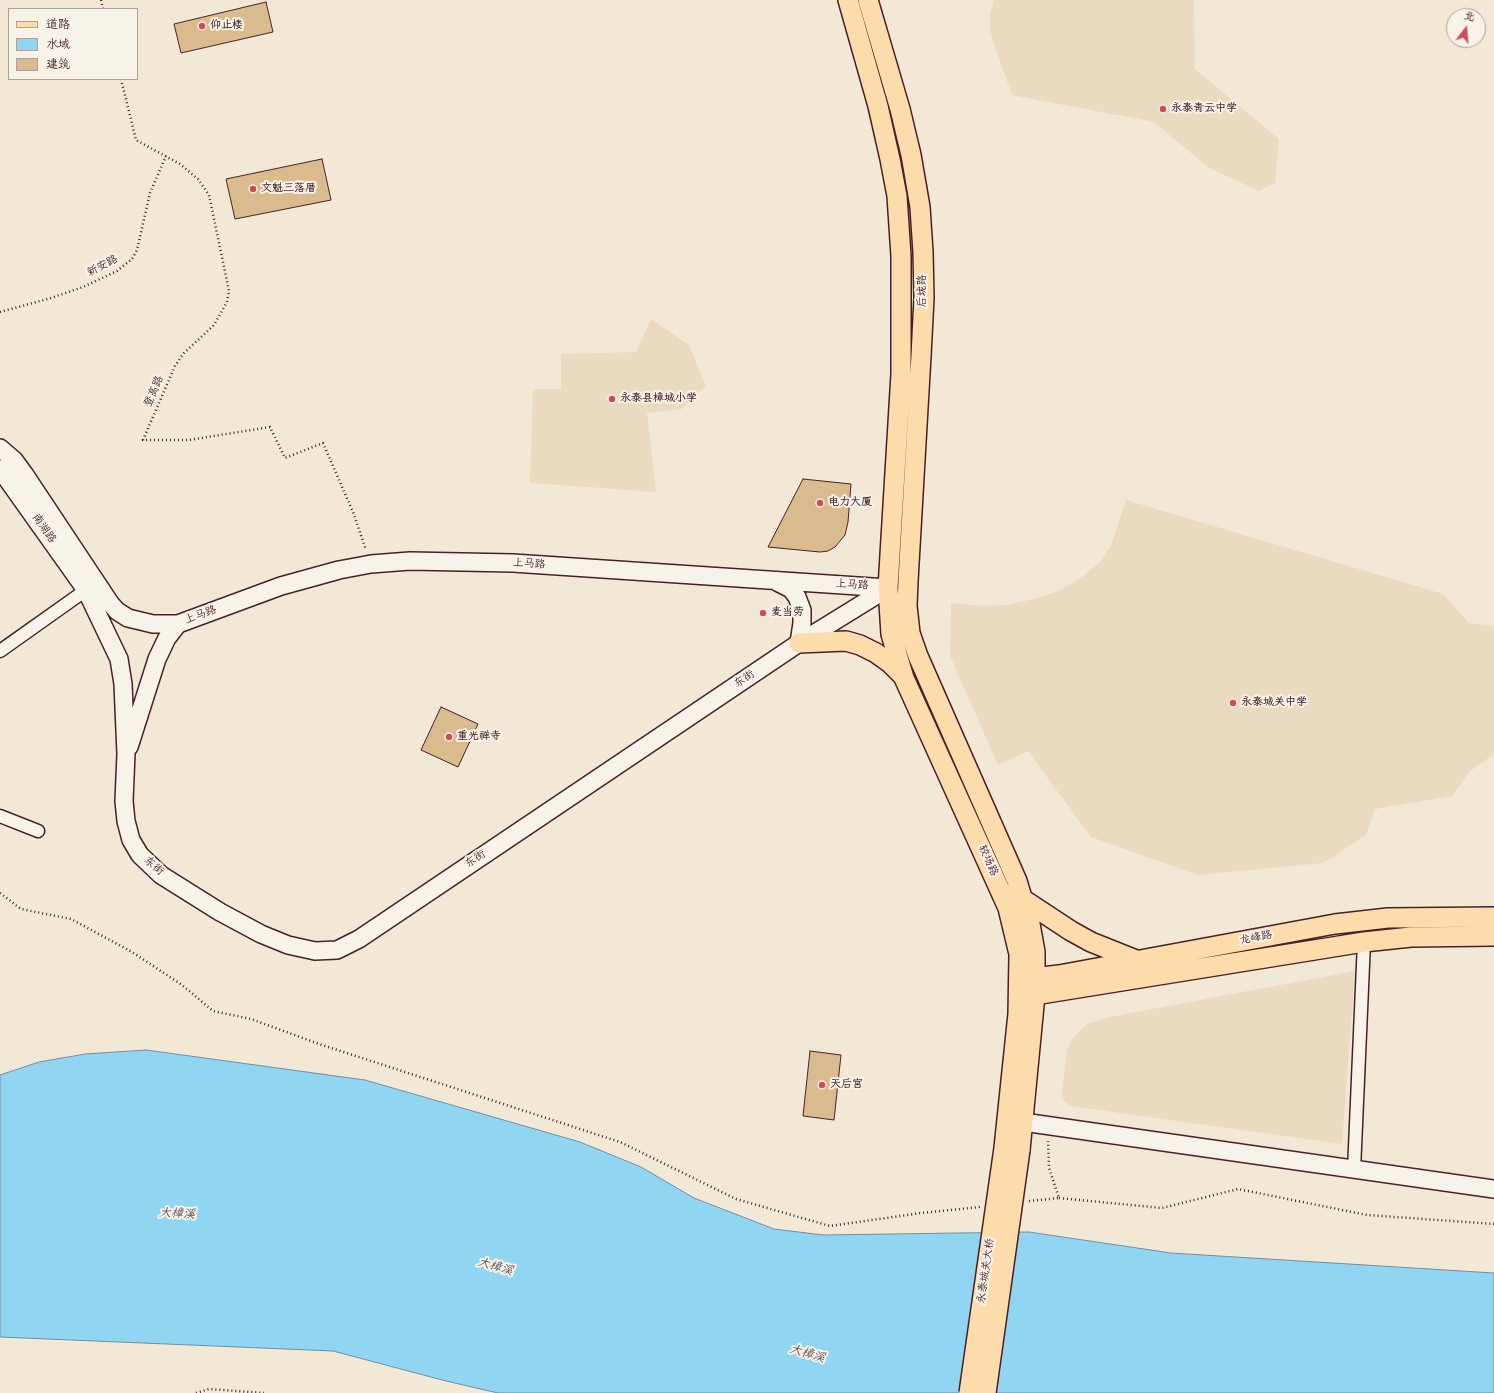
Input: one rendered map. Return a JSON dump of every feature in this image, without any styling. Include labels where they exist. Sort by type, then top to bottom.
[{"type":"main road","name":"后垅路","points":[[848,0],[878,106],[890,159],[897,196],[901,248],[901,374],[888,588]]},
{"type":"main road","name":"后垅路","points":[[868,0],[900,109],[920,207],[924,298],[908,589]]},
{"type":"main road","points":[[888,588],[908,589]]},
{"type":"main road","name":"较场路","points":[[888,588],[891,634],[904,678],[1008,908],[1027,987]]},
{"type":"main road","name":"较场路","points":[[908,589],[907,606],[910,633],[918,656],[1017,881],[1024,900],[1035,952],[1027,987],[1012,1149]]},
{"type":"main road","points":[[799,643],[846,641],[860,645],[876,653],[890,663],[904,678]]},
{"type":"main road","points":[[1024,900],[1071,931],[1091,942],[1137,960]]},
{"type":"main road","name":"龙峰路","points":[[1027,987],[1137,960],[1348,922],[1388,918],[1494,917]]},
{"type":"main road","name":"龙峰路","points":[[1027,987],[1364,942],[1411,938],[1494,936]]},
{"type":"main road","name":"永泰城关大桥","points":[[969,1393],[1012,1149]]},
{"type":"main road","name":"永泰城关大桥","points":[[986,1393],[1012,1149]]},
{"type":"street","points":[[0,448],[18,465],[110,603],[117,610],[128,618],[142,622],[153,624],[178,624]]},
{"type":"street","name":"南湖路","points":[[0,469],[86,590],[119,659],[123,684],[126,754]]},
{"type":"street","name":"上马路","points":[[178,624],[281,586],[339,570],[371,564],[410,561],[513,563],[776,582],[888,588]]},
{"type":"street","points":[[776,582],[791,590],[797,597],[802,610],[799,643]]},
{"type":"street","name":"东街","points":[[126,754],[124,801],[126,821],[131,840],[140,856],[161,875],[220,912],[261,934],[288,945],[315,951],[337,950],[359,939],[799,643],[888,588]]},
{"type":"street","points":[[0,651],[86,590]]},
{"type":"street","points":[[126,754],[137,726],[149,682],[158,659],[167,638],[178,624]]},
{"type":"street","points":[[0,816],[38,831]]},
{"type":"street","points":[[1354,1170],[1364,942]]},
{"type":"street","points":[[1015,1121],[1494,1189]]},
{"type":"path","name":"登高路","points":[[121,80],[136,140],[180,164],[198,179],[209,195],[229,291],[227,302],[214,325],[183,354],[175,366],[143,440],[189,440],[270,428],[285,458],[323,443],[353,512],[371,564]]},
{"type":"path","name":"新安路","points":[[0,312],[51,298],[83,287],[117,270],[132,259],[137,250],[150,193],[166,156]]},
{"type":"path","points":[[0,893],[20,909],[71,919],[132,952],[182,985],[213,1011],[251,1019],[319,1044],[620,1142],[736,1199],[830,1226],[982,1206]]},
{"type":"path","points":[[1048,1126],[1049,1168],[1058,1198]]},
{"type":"path","points":[[1028,1201],[1058,1198],[1162,1208],[1238,1189],[1367,1215],[1494,1224]]},
{"type":"path","points":[[196,1393],[209,1389],[264,1393]]},
{"type":"shaded area","name":"永泰青云中学","points":[[992,0],[1194,0],[1195,69],[1279,139],[1275,183],[1259,191],[1208,167],[1154,122],[1012,95],[990,30],[990,13],[994,2]]},
{"type":"shaded area","name":"永泰县樟城小学","points":[[651,319],[689,345],[706,386],[681,409],[647,413],[656,492],[530,483],[533,389],[561,389],[561,354],[636,352]]},
{"type":"shaded area","name":"永泰城关中学","points":[[1126,500],[1443,594],[1469,623],[1494,626],[1494,754],[1470,771],[1452,796],[1375,809],[1366,835],[1323,863],[1198,875],[1091,837],[1028,751],[998,765],[950,656],[951,603],[983,606],[1005,605],[1030,600],[1059,591],[1082,577],[1100,562],[1111,546]]},
{"type":"shaded area","points":[[1355,971],[1342,1144],[1070,1106],[1064,1101],[1062,1093],[1067,1050],[1071,1041],[1079,1031],[1088,1024],[1104,1018]]},
{"type":"water","name":"大樟溪","points":[[146,1050],[365,1080],[580,1142],[641,1167],[694,1198],[774,1229],[823,1235],[1029,1232],[1171,1253],[1494,1273],[1494,1393],[498,1393],[333,1351],[0,1337],[0,1075],[39,1062],[85,1054]]},
{"type":"building","name":"仰止楼","points":[[266,2],[273,32],[181,53],[174,24]]},
{"type":"building","name":"文魁三落厝","points":[[322,159],[331,200],[235,219],[226,179]]},
{"type":"building","name":"电力大厦","points":[[803,479],[851,484],[848,522],[845,535],[835,547],[828,551],[820,552],[768,547]]},
{"type":"building","name":"重光禅寺","points":[[441,707],[478,724],[458,767],[421,750]]},
{"type":"building","name":"天后宫","points":[[810,1051],[841,1055],[834,1120],[803,1116]]},
{"type":"place","name":"仰止楼","points":[[202,26]]},
{"type":"place","name":"永泰青云中学","points":[[1163,109]]},
{"type":"place","name":"文魁三落厝","points":[[253,189]]},
{"type":"place","name":"永泰县樟城小学","points":[[612,399]]},
{"type":"place","name":"电力大厦","points":[[820,503]]},
{"type":"place","name":"麦当劳","points":[[763,613]]},
{"type":"place","name":"永泰城关中学","points":[[1233,703]]},
{"type":"place","name":"重光禅寺","points":[[449,737]]},
{"type":"place","name":"天后宫","points":[[822,1085]]}]
